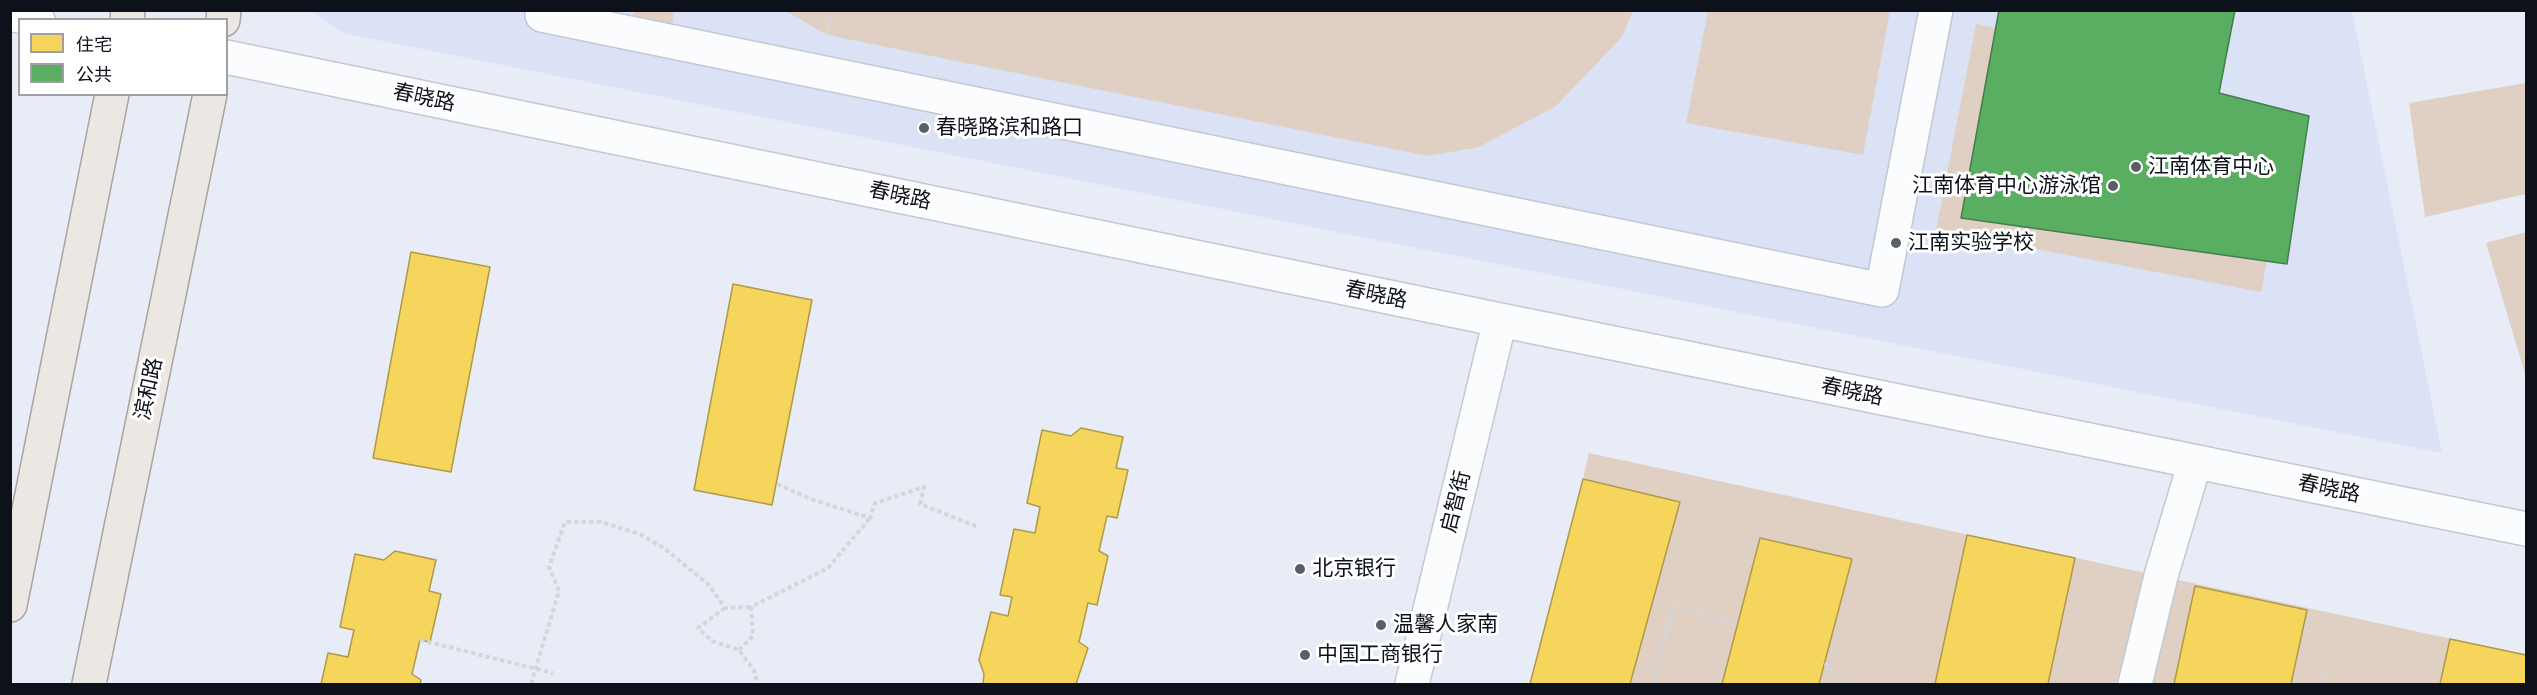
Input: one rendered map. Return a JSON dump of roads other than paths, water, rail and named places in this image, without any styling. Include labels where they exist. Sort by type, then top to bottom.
[{"type":"main road","points":[[10,605],[112,96]]},
{"type":"main road","name":"滨和路","points":[[89,684],[210,96]]},
{"type":"street","points":[[543,10],[542,15],[1882,290],[1936,10]]},
{"type":"street","points":[[10,14],[29,18]]},
{"type":"street","name":"春晓路","points":[[228,57],[2526,529]]},
{"type":"street","name":"启智街","points":[[1412,684],[1500,320]]},
{"type":"street","points":[[2135,684],[2161,576],[2195,462]]},
{"type":"place","name":"春晓路滨和路口","points":[[924,128]]},
{"type":"place","name":"江南体育中心","points":[[2136,167]]},
{"type":"place","name":"江南体育中心游泳馆","points":[[2113,186]]},
{"type":"place","name":"江南实验学校","points":[[1896,243]]},
{"type":"place","name":"北京银行","points":[[1300,569]]},
{"type":"place","name":"温馨人家南","points":[[1381,625]]},
{"type":"place","name":"中国工商银行","points":[[1305,655]]}]
